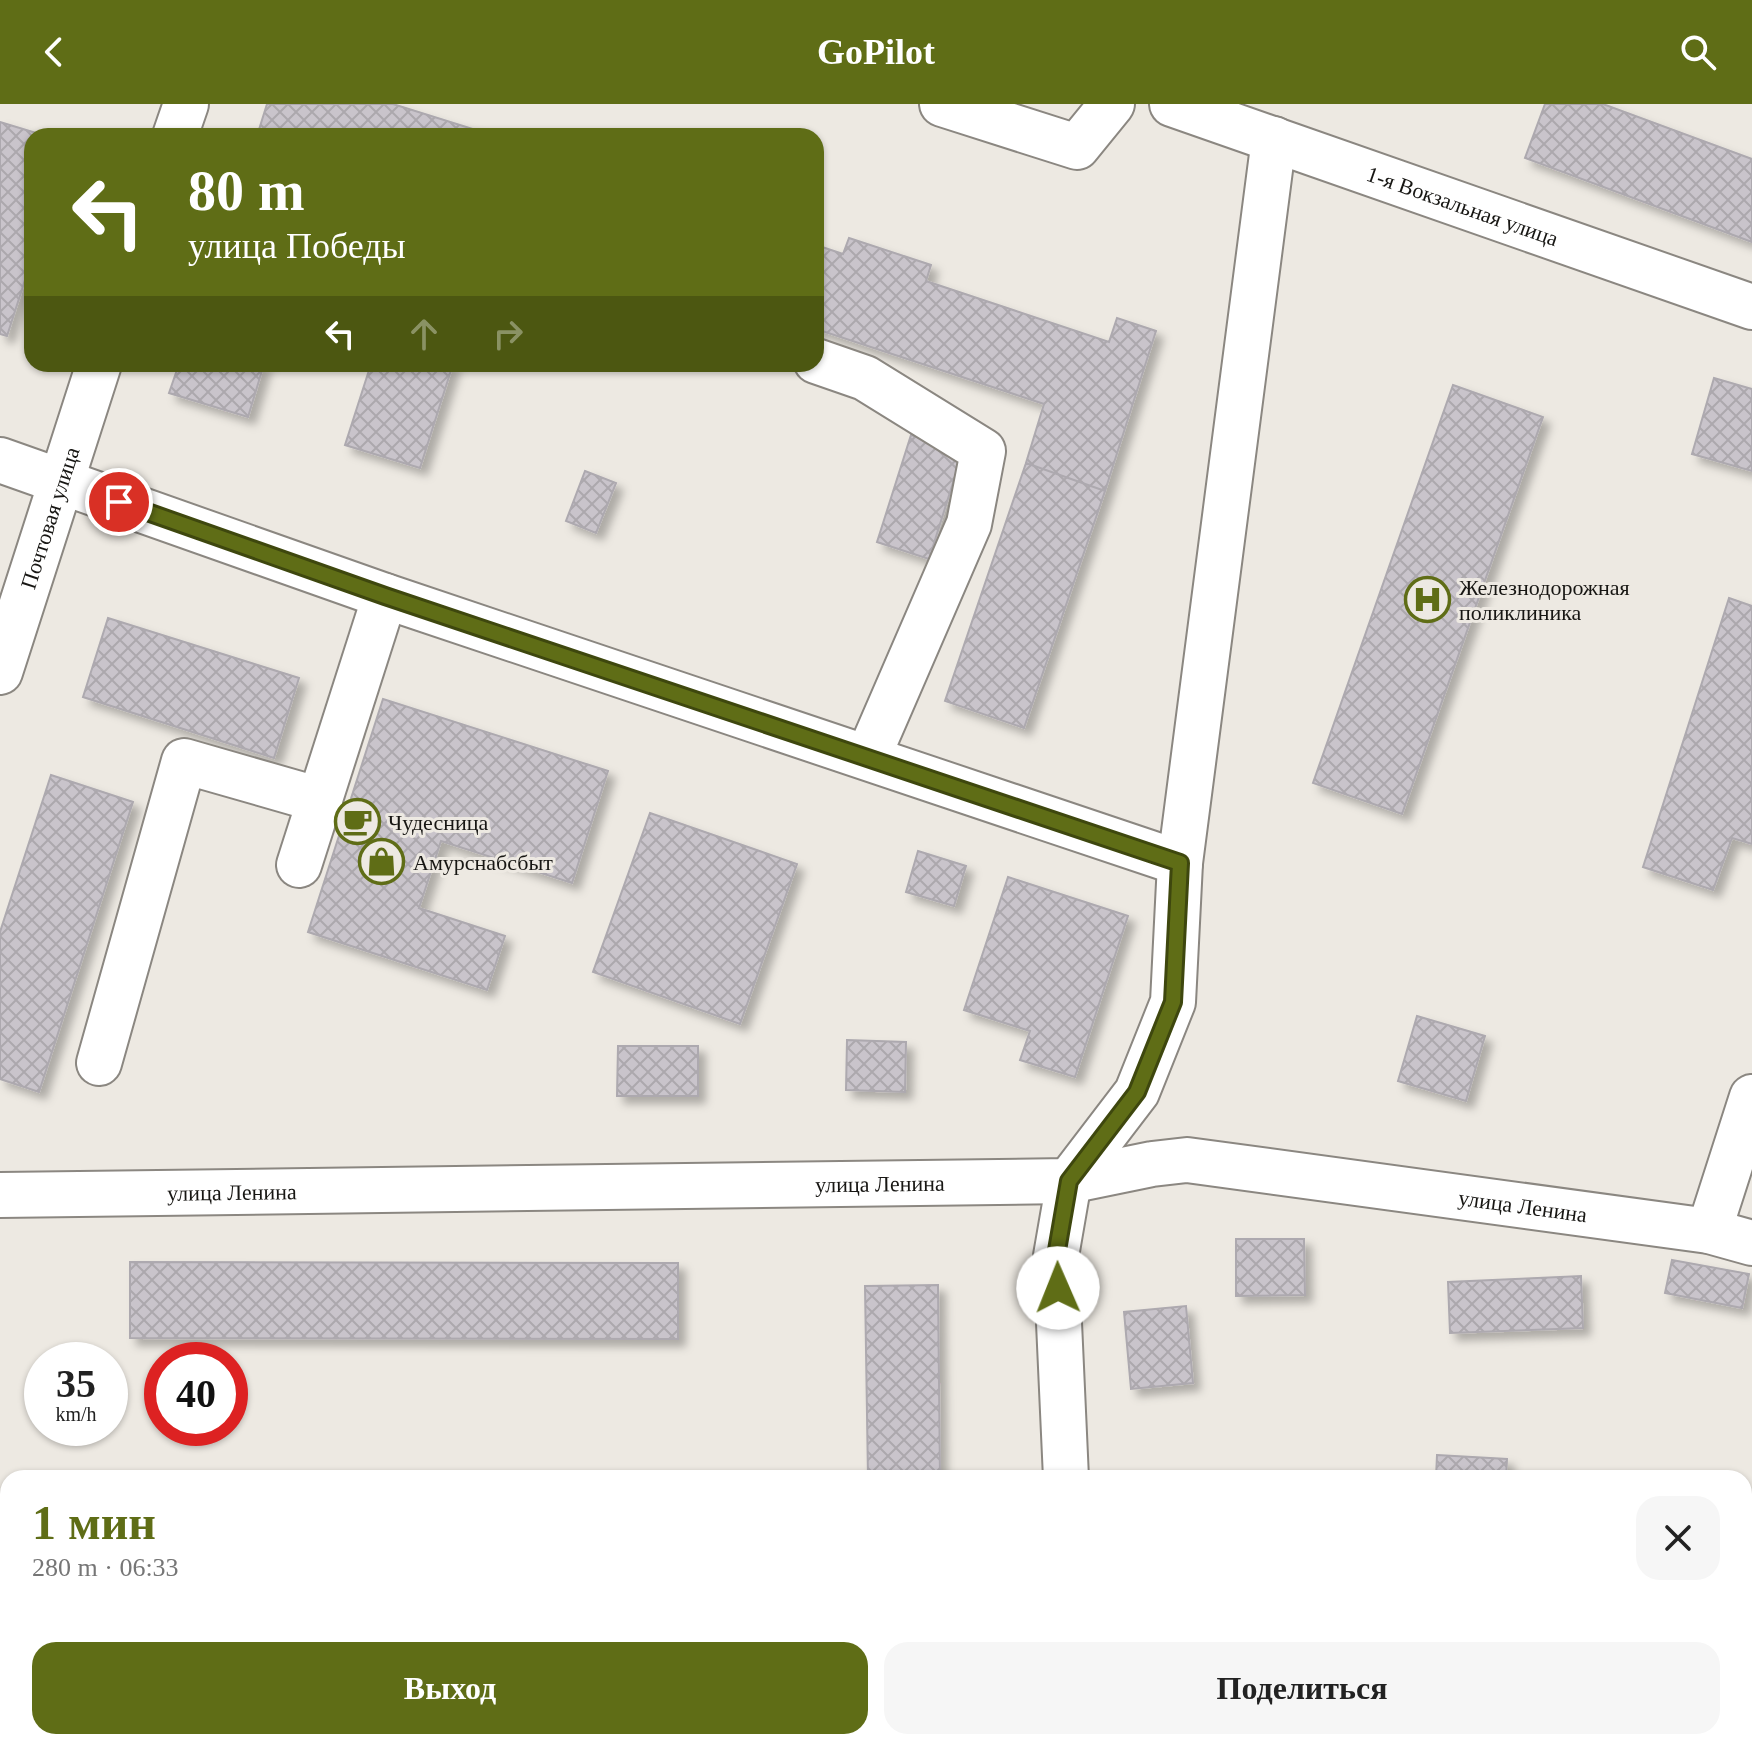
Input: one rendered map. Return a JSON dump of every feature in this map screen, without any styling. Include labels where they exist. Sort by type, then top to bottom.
[{"type":"street","points":[[178,128],[186,104]]},
{"type":"street","points":[[942,104],[1077,147],[1112,104]]},
{"type":"street","name":"1-я Вокзальная улица","points":[[1172,104],[1752,307]]},
{"type":"street","points":[[1066,1470],[1056,1256],[1069,1181],[1137,1092],[1173,1002],[1180,863],[1274,139]]},
{"type":"street","points":[[824,364],[865,378],[983,451],[969,524],[868,757]]},
{"type":"street","name":"Почтовая улица","points":[[0,672],[96,372]]},
{"type":"street","points":[[0,460],[385,596],[1180,863]]},
{"type":"street","points":[[299,865],[385,596]]},
{"type":"street","points":[[99,1063],[184,761],[320,800]]},
{"type":"street","points":[[1709,1231],[1752,1097]]},
{"type":"street","name":"улица Ленина","points":[[0,1195],[1069,1181],[1187,1160],[1709,1231],[1752,1243]]},
{"type":"building","points":[[267,104],[393,104],[470,128],[260,128]]},
{"type":"building","points":[[1545,104],[1603,104],[1752,159],[1752,242],[1525,158]]},
{"type":"building","points":[[0,122],[24,129],[24,283],[7,336],[0,334]]},
{"type":"building","points":[[849,238],[931,265],[926,281],[1109,342],[1117,318],[1156,331],[1105,491],[1026,463],[1044,404],[824,332],[824,248],[843,254]]},
{"type":"building","points":[[176,372],[262,372],[248,417],[169,393]]},
{"type":"building","points":[[368,372],[450,372],[420,468],[345,445]]},
{"type":"building","points":[[1714,378],[1752,389],[1752,471],[1692,454]]},
{"type":"building","name":"Железнодорожная поликлиника","points":[[1453,385],[1543,417],[1402,814],[1313,783]]},
{"type":"building","points":[[911,435],[963,451],[929,559],[877,542]]},
{"type":"building","points":[[1026,463],[1105,491],[1024,728],[945,701]]},
{"type":"building","points":[[585,471],[616,483],[596,533],[566,521]]},
{"type":"building","points":[[1729,598],[1752,606],[1752,844],[1732,838],[1713,890],[1643,867]]},
{"type":"building","points":[[108,618],[299,678],[274,758],[83,697]]},
{"type":"building","name":"Амурснабсбыт","points":[[383,699],[608,771],[572,883],[441,841],[419,908],[505,936],[487,990],[308,932]]},
{"type":"building","points":[[51,775],[133,802],[39,1092],[0,1079],[0,932]]},
{"type":"building","points":[[650,813],[797,864],[740,1024],[593,972]]},
{"type":"building","points":[[918,851],[966,866],[954,906],[906,892]]},
{"type":"building","points":[[1008,877],[1128,916],[1075,1077],[1020,1060],[1030,1031],[964,1010]]},
{"type":"building","points":[[1417,1016],[1485,1036],[1466,1101],[1398,1081]]},
{"type":"building","points":[[847,1040],[906,1042],[905,1092],[846,1090]]},
{"type":"building","points":[[618,1046],[698,1046],[698,1096],[617,1096]]},
{"type":"building","points":[[1236,1239],[1304,1239],[1305,1295],[1236,1296]]},
{"type":"building","points":[[1672,1260],[1749,1274],[1742,1308],[1665,1293]]},
{"type":"building","points":[[130,1262],[678,1263],[678,1339],[130,1338]]},
{"type":"building","points":[[1581,1276],[1583,1328],[1450,1333],[1448,1282]]},
{"type":"building","points":[[938,1285],[940,1470],[868,1470],[865,1286]]},
{"type":"building","points":[[1186,1306],[1193,1383],[1131,1389],[1124,1312]]},
{"type":"building","points":[[1437,1455],[1507,1459],[1506,1470],[1436,1470]]},
{"type":"place","name":"Железнодорожная поликлиника","points":[[1428,600]]},
{"type":"place","name":"Чудесница","points":[[357,822]]},
{"type":"place","name":"Амурснабсбыт","points":[[382,862]]},
{"type":"route","points":[[119,502],[385,596],[1180,863],[1173,1002],[1137,1092],[1069,1181],[1056,1256],[1058,1288]]}]
